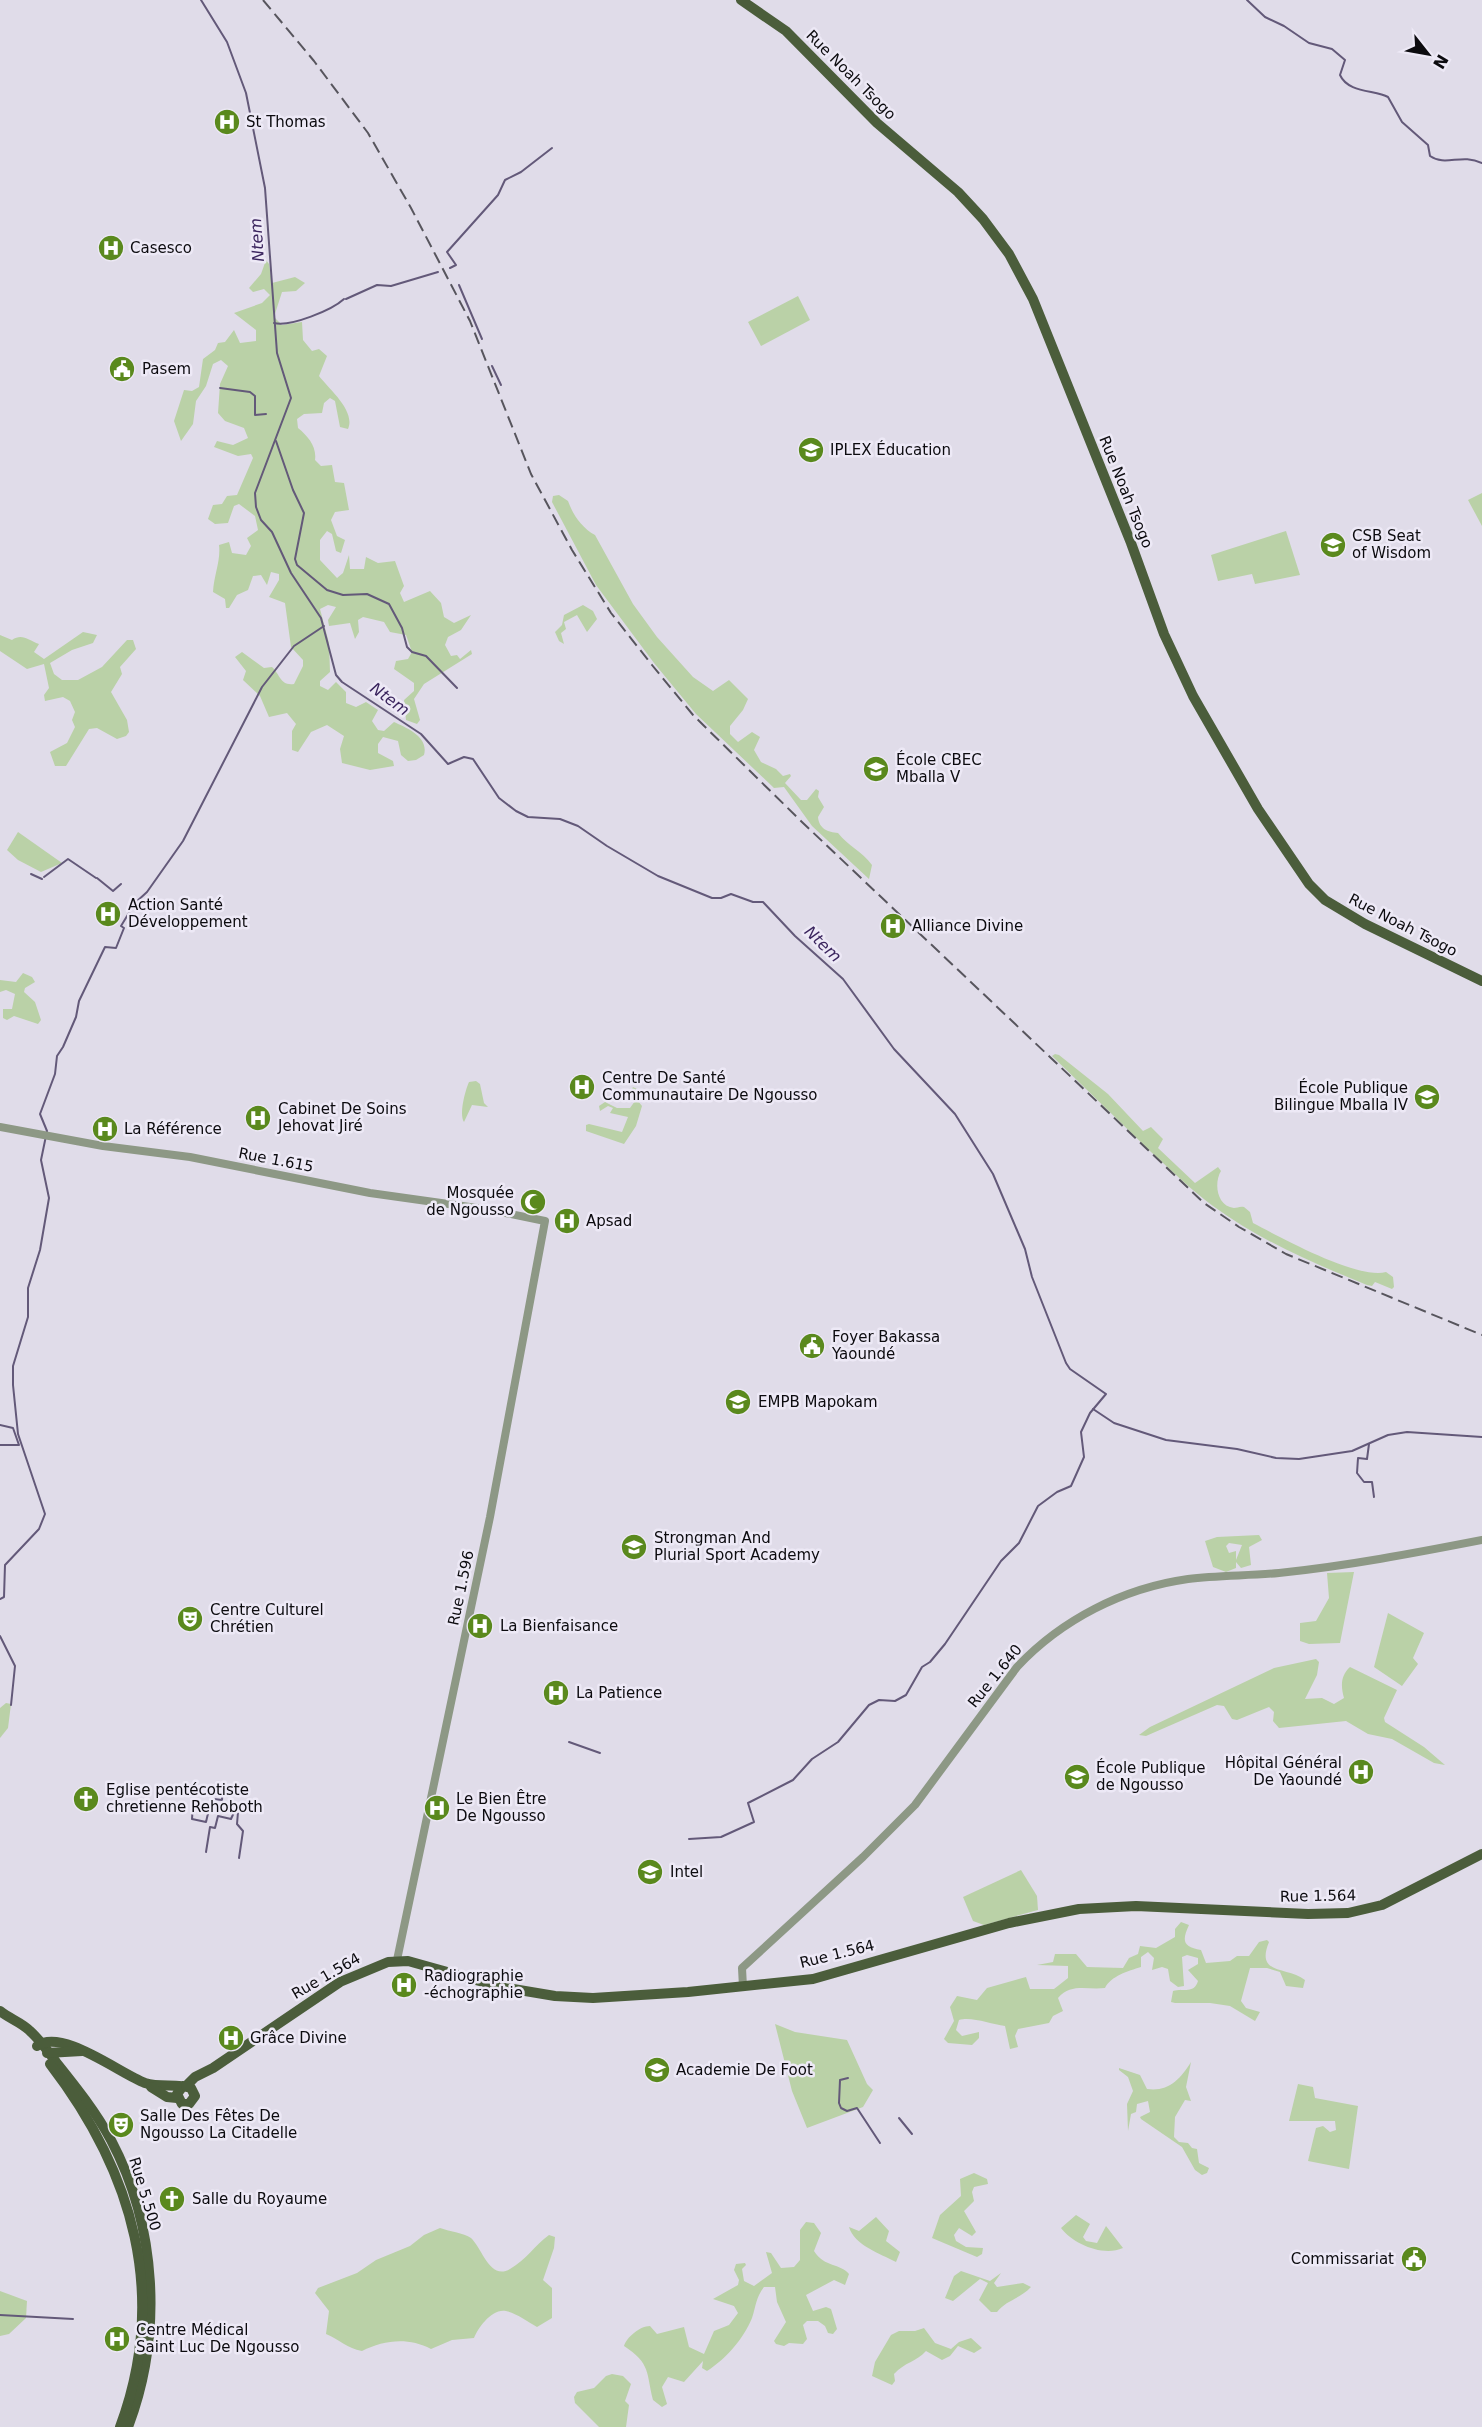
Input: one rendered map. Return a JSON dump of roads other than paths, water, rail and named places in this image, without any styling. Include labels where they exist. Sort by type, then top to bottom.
[{"type":"main road","name":"Rue Noah Tsogo","points":[[741,0],[786,31],[877,123],[958,192],[983,219],[1009,255],[1033,299],[1131,543],[1164,634],[1193,696],[1258,809],[1309,884],[1325,900],[1365,924],[1482,981]]},
{"type":"main road","name":"Rue 1.564","points":[[188,2088],[213,2068],[340,1983],[370,1968],[397,1960],[432,1966],[501,1987],[566,1997],[630,1997],[742,1987],[813,1979],[1009,1923],[1079,1909],[1136,1906],[1348,1913],[1382,1905],[1482,1854]]},
{"type":"main road","name":"Rue 5.500","points":[[3,2013],[30,2030],[42,2049],[67,2075],[90,2114],[115,2172],[136,2236],[143,2303],[137,2361],[120,2427]]},
{"type":"main road","points":[[3,2013],[42,2049],[90,2114]]},
{"type":"main road","points":[[30,2030],[82,2051],[146,2083],[167,2097],[177,2098],[182,2104],[189,2104],[194,2099],[188,2088]]},
{"type":"main road","points":[[42,2049],[58,2041]]},
{"type":"main road","points":[[42,2049],[71,2054],[82,2051]]},
{"type":"main road","points":[[67,2075],[66,2066],[71,2054]]},
{"type":"main road","points":[[146,2083],[188,2088]]},
{"type":"main road","points":[[177,2098],[177,2094],[188,2088]]},
{"type":"main road","name":"Rue 5.500","points":[[90,2114],[111,2141],[130,2186],[141,2223],[150,2274],[152,2298],[146,2355],[128,2427]]},
{"type":"street","name":"Rue 1.615","points":[[0,1127],[92,1145],[190,1157],[370,1193],[491,1210],[545,1221]]},
{"type":"street","name":"Rue 1.596","points":[[397,1960],[490,1517],[545,1221]]},
{"type":"street","name":"Rue 1.640","points":[[742,1987],[742,1968],[863,1857],[915,1805],[1017,1667],[1035,1648],[1074,1619],[1159,1584],[1325,1567],[1396,1557],[1482,1540]]},
{"type":"waterway","name":"Ntem","points":[[201,0],[227,42],[246,93],[265,188],[277,353],[291,398],[255,493],[256,507],[261,520],[272,532],[291,573],[321,618],[336,675],[342,682],[421,734],[448,764],[464,757],[473,759],[499,798],[516,811],[528,817],[560,819],[578,826],[658,876],[712,898],[721,898],[731,894],[753,902],[763,902],[795,936],[843,979],[894,1049],[955,1114],[993,1174],[1025,1249],[1032,1277],[1066,1363],[1070,1369],[1106,1394],[1090,1413],[1081,1432],[1084,1457],[1071,1486],[1057,1492],[1038,1506],[1019,1543],[1001,1561],[945,1644],[930,1662],[922,1667],[906,1695],[895,1701],[879,1700],[869,1705],[838,1742],[812,1759],[793,1780],[748,1803],[754,1822],[721,1837],[689,1839]]},
{"type":"waterway","points":[[1247,0],[1265,17],[1284,26],[1309,43],[1332,49],[1345,60],[1340,75],[1344,81],[1355,88],[1388,97],[1402,122],[1428,145],[1430,156],[1442,160],[1467,159],[1482,163]]},
{"type":"waterway","points":[[450,268],[456,265],[447,252],[498,195],[505,180],[521,172],[552,148]]},
{"type":"waterway","points":[[346,299],[377,285],[391,286],[438,272]]},
{"type":"waterway","points":[[459,285],[482,339]]},
{"type":"waterway","points":[[274,323],[281,324],[311,317],[344,299]]},
{"type":"waterway","points":[[492,366],[501,385]]},
{"type":"waterway","points":[[220,388],[250,392],[255,396],[255,415],[266,414]]},
{"type":"waterway","points":[[276,441],[293,490],[304,513],[295,559],[297,565],[327,590],[343,595],[367,594],[389,604],[402,628],[407,647],[412,652],[426,656],[457,688]]},
{"type":"waterway","points":[[0,1599],[4,1597],[5,1565],[39,1529],[45,1514],[18,1434],[13,1366],[28,1317],[28,1288],[40,1250],[49,1198],[41,1160],[47,1131],[40,1114],[55,1074],[57,1056],[76,1017],[79,1001],[105,947],[116,948],[124,928],[121,926],[135,903],[147,892],[183,841],[262,687],[294,646],[324,626]]},
{"type":"waterway","points":[[44,877],[68,859],[96,878]]},
{"type":"waterway","points":[[31,874],[42,879]]},
{"type":"waterway","points":[[97,878],[113,891],[121,884]]},
{"type":"waterway","points":[[1093,1409],[1114,1423],[1166,1440],[1237,1449],[1276,1458],[1299,1459],[1352,1451],[1388,1435],[1407,1432],[1482,1437]]},
{"type":"waterway","points":[[0,1425],[13,1428],[19,1445],[0,1445]]},
{"type":"waterway","points":[[1369,1444],[1367,1459],[1358,1458],[1357,1473],[1364,1482],[1372,1482],[1374,1497]]},
{"type":"waterway","points":[[0,1636],[15,1666],[11,1705]]},
{"type":"waterway","points":[[569,1742],[600,1753]]},
{"type":"waterway","points":[[214,1799],[222,1800],[223,1783]]},
{"type":"waterway","points":[[193,1803],[192,1819],[206,1822],[210,1805]]},
{"type":"waterway","points":[[206,1852],[210,1827],[215,1828],[218,1816],[231,1819],[235,1810],[238,1812],[237,1824],[243,1831],[239,1858]]},
{"type":"waterway","points":[[848,2078],[840,2080],[839,2103],[841,2108],[847,2111],[857,2108],[880,2143]]},
{"type":"waterway","points":[[899,2118],[912,2134]]},
{"type":"waterway","points":[[0,2315],[73,2319]]},
{"type":"railway","points":[[263,0],[314,61],[368,133],[411,208],[470,321],[531,474],[572,550],[611,613],[693,715],[803,823],[1204,1203],[1239,1227],[1286,1254],[1482,1335]]},
{"type":"place","name":"St Thomas","points":[[227,122]]},
{"type":"place","name":"Casesco","points":[[111,248]]},
{"type":"place","name":"Pasem","points":[[122,369]]},
{"type":"place","name":"IPLEX Éducation","points":[[811,450]]},
{"type":"place","name":"CSB Seat of Wisdom","points":[[1333,545]]},
{"type":"place","name":"École CBEC Mballa V","points":[[876,769]]},
{"type":"place","name":"Action Santé Développement","points":[[108,914]]},
{"type":"place","name":"Alliance Divine","points":[[893,926]]},
{"type":"place","name":"Centre De Santé Communautaire De Ngousso","points":[[582,1087]]},
{"type":"place","name":"École Publique Bilingue Mballa IV","points":[[1427,1097]]},
{"type":"place","name":"Cabinet De Soins Jehovat Jiré","points":[[258,1118]]},
{"type":"place","name":"La Référence","points":[[105,1129]]},
{"type":"place","name":"Mosquée de Ngousso","points":[[533,1202]]},
{"type":"place","name":"Apsad","points":[[567,1221]]},
{"type":"place","name":"Foyer Bakassa Yaoundé","points":[[812,1346]]},
{"type":"place","name":"EMPB Mapokam","points":[[738,1402]]},
{"type":"place","name":"Strongman And Plurial Sport Academy","points":[[634,1547]]},
{"type":"place","name":"Centre Culturel Chrétien","points":[[190,1619]]},
{"type":"place","name":"La Bienfaisance","points":[[480,1626]]},
{"type":"place","name":"La Patience","points":[[556,1693]]},
{"type":"place","name":"Hôpital Général De Yaoundé","points":[[1361,1772]]},
{"type":"place","name":"École Publique de Ngousso","points":[[1077,1777]]},
{"type":"place","name":"Eglise pentécotiste chretienne Rehoboth","points":[[86,1799]]},
{"type":"place","name":"Le Bien Être De Ngousso","points":[[437,1808]]},
{"type":"place","name":"Intel","points":[[650,1872]]},
{"type":"place","name":"Radiographie -échographie","points":[[404,1985]]},
{"type":"place","name":"Grâce Divine","points":[[231,2038]]},
{"type":"place","name":"Academie De Foot","points":[[657,2070]]},
{"type":"place","name":"Salle Des Fêtes De Ngousso La Citadelle","points":[[121,2125]]},
{"type":"place","name":"Salle du Royaume","points":[[172,2199]]},
{"type":"place","name":"Commissariat","points":[[1414,2259]]},
{"type":"place","name":"Centre Médical Saint Luc De Ngousso","points":[[117,2339]]}]
